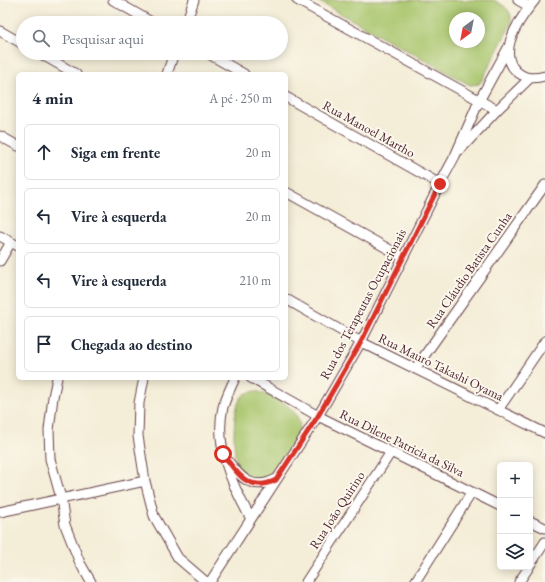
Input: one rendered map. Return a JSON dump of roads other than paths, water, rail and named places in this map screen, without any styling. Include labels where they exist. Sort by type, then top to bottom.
[{"type":"street","points":[[113,0],[142,16]]},
{"type":"street","points":[[188,16],[194,0]]},
{"type":"street","points":[[297,0],[497,110]]},
{"type":"street","points":[[518,0],[532,3]]},
{"type":"street","name":"Rua dos Terapeutas Ocupacionais","points":[[210,582],[318,416],[361,342],[455,156],[479,101],[508,48],[518,26],[532,3]]},
{"type":"street","points":[[0,31],[16,40]]},
{"type":"street","points":[[508,48],[510,64],[517,72],[530,78],[545,76]]},
{"type":"street","points":[[51,60],[72,72]]},
{"type":"street","points":[[168,72],[172,60]]},
{"type":"street","points":[[219,60],[240,72]]},
{"type":"street","name":"Rua dos Terapeutas Ocupacionais","points":[[455,156],[497,110],[530,78]]},
{"type":"street","name":"Rua Manoel Martho","points":[[288,99],[440,184]]},
{"type":"street","points":[[0,136],[16,145]]},
{"type":"street","name":"Rua Cláudio Batista Cunha","points":[[415,369],[545,186]]},
{"type":"street","points":[[288,193],[403,257]]},
{"type":"street","points":[[0,236],[14,244],[0,261]]},
{"type":"street","name":"Rua Mauro Takashi Oyama","points":[[288,300],[361,342],[545,433]]},
{"type":"street","points":[[498,410],[545,341]]},
{"type":"street","points":[[57,380],[52,403],[49,437],[50,459],[61,498],[65,525],[80,563],[91,582]]},
{"type":"street","points":[[144,380],[139,403],[138,436],[145,480],[154,516],[178,558],[206,582]]},
{"type":"street","points":[[234,380],[224,407],[221,433],[223,454],[230,476],[251,519]]},
{"type":"street","name":"Rua Dilene Patricia da Silva","points":[[255,380],[318,416],[497,504]]},
{"type":"street","name":"Rua João Quirino","points":[[306,582],[391,452]]},
{"type":"street","points":[[223,454],[242,479],[250,483],[270,483],[276,480]]},
{"type":"street","points":[[0,512],[145,480]]},
{"type":"street","points":[[415,582],[472,492]]},
{"type":"street","points":[[533,522],[545,528]]},
{"type":"street","points":[[533,560],[545,542]]},
{"type":"street","points":[[519,582],[526,570]]}]
